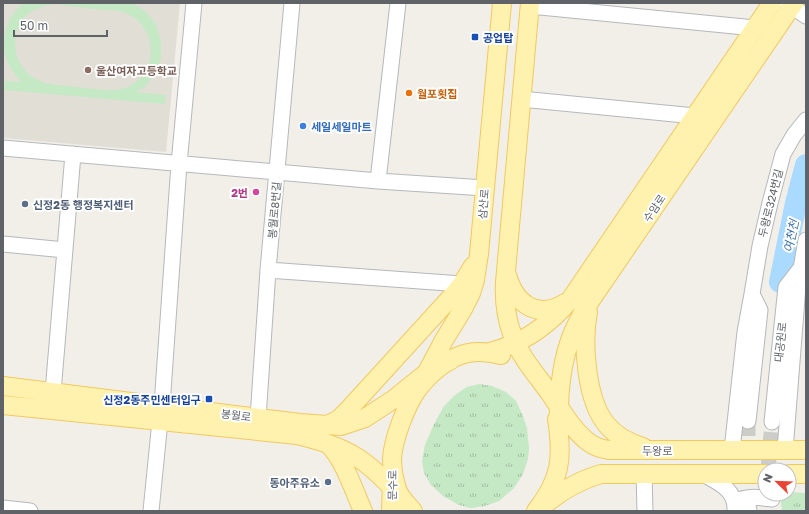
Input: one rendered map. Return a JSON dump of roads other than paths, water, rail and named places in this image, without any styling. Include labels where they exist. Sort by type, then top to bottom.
[{"type":"main road","name":"삼산로","points":[[399,502],[392,459],[398,430],[425,374],[463,309],[471,293],[475,280],[479,254],[502,3]]},
{"type":"main road","name":"수암로","points":[[490,352],[498,350],[537,330],[552,319],[570,300],[772,3]]},
{"type":"main road","points":[[530,5],[504,296],[509,326],[515,342],[546,392],[557,417],[560,457],[558,473],[552,488],[536,511]]},
{"type":"main road","name":"수암로","points":[[559,431],[559,407],[567,349],[584,310],[794,7]]},
{"type":"main road","points":[[328,426],[340,419],[462,284],[479,254]]},
{"type":"main road","points":[[506,269],[509,283],[514,293],[527,305],[536,309],[544,310],[560,306],[570,300]]},
{"type":"main road","points":[[593,298],[587,321],[585,345],[590,382],[598,411],[606,424],[614,432],[636,445],[652,450]]},
{"type":"main road","points":[[416,391],[437,369],[466,353],[490,352],[506,356],[519,362],[530,370],[539,380]]},
{"type":"main road","name":"봉월로","points":[[279,427],[341,426],[365,418],[384,406],[425,374],[451,360]]},
{"type":"main road","name":"두왕로","points":[[539,380],[568,421],[586,440],[601,449],[806,450]]},
{"type":"main road","name":"봉월로","points":[[3,386],[53,392],[161,413],[258,418],[297,435],[328,444],[358,458],[372,469],[399,502]]},
{"type":"main road","points":[[3,405],[161,413],[279,427]]},
{"type":"main road","points":[[328,444],[334,449],[341,462],[363,511]]},
{"type":"main road","points":[[536,511],[560,494],[590,477],[601,474],[757,474]]},
{"type":"street","points":[[151,511],[161,413],[194,3]]},
{"type":"street","name":"봉월로8번길","points":[[258,418],[268,270],[292,3]]},
{"type":"street","points":[[378,181],[398,3]]},
{"type":"street","points":[[530,5],[646,10],[755,28]]},
{"type":"street","points":[[521,99],[695,116]]},
{"type":"street","name":"두왕로324번길","points":[[732,450],[744,339],[760,246],[783,154],[794,135],[806,120]]},
{"type":"street","points":[[3,148],[277,173],[485,188]]},
{"type":"street","points":[[53,392],[73,154]]},
{"type":"street","points":[[786,450],[800,328],[798,286],[806,240]]},
{"type":"street","points":[[3,244],[65,250]]},
{"type":"street","name":"대공원로","points":[[772,422],[786,287],[801,268]]},
{"type":"street","points":[[268,270],[462,284]]},
{"type":"street","name":"대공원로","points":[[748,421],[760,310],[752,294]]},
{"type":"street","points":[[644,473],[645,511]]},
{"type":"street","points":[[703,474],[724,486],[742,507]]},
{"type":"street","points":[[742,507],[744,498],[752,497],[770,504]]},
{"type":"street","points":[[3,508],[30,511]]},
{"type":"waterway","name":"여천천","points":[[780,282],[796,203],[806,165]]},
{"type":"tunnel","points":[[748,421],[748,505]]},
{"type":"tunnel","points":[[769,462],[772,422]]},
{"type":"place","name":"공업탑","points":[[475,37]]},
{"type":"place","name":"울산여자고등학교","points":[[88,70]]},
{"type":"place","name":"월포횟집","points":[[409,93]]},
{"type":"place","name":"세일세일마트","points":[[303,126]]},
{"type":"place","name":"2번","points":[[256,192]]},
{"type":"place","name":"신정2동 행정복지센터","points":[[25,204]]},
{"type":"place","name":"신정2동주민센터입구","points":[[209,399]]},
{"type":"place","name":"동아주유소","points":[[328,482]]}]
